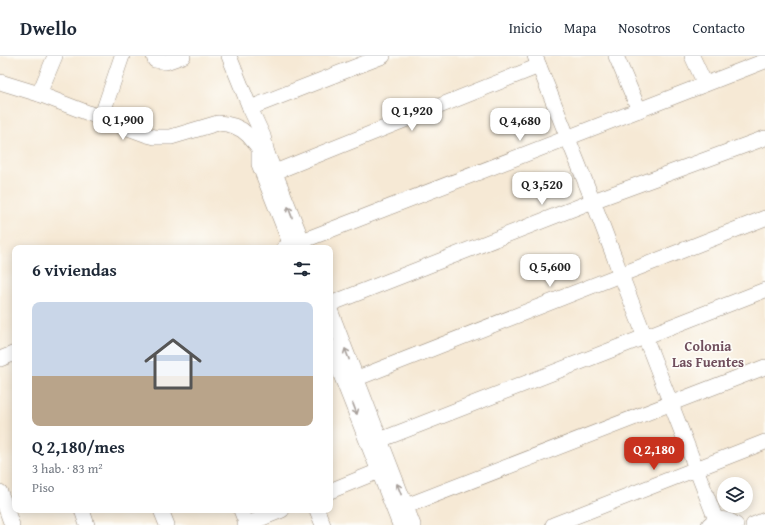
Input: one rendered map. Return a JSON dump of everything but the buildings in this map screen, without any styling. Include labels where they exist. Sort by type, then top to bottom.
[{"type":"street","points":[[39,94],[54,56]]},
{"type":"street","points":[[100,118],[122,56]]},
{"type":"street","points":[[154,56],[155,60],[166,62],[183,56]]},
{"type":"street","points":[[229,56],[263,136],[263,150],[259,164],[295,245]]},
{"type":"street","points":[[250,108],[383,56]]},
{"type":"street","points":[[616,56],[639,110]]},
{"type":"street","points":[[692,56],[705,84]]},
{"type":"street","points":[[275,172],[537,61],[593,201],[696,469],[713,522],[722,519],[736,525]]},
{"type":"street","points":[[298,245],[765,61]]},
{"type":"street","points":[[0,82],[39,94],[147,135],[164,138],[178,136],[218,124],[226,124],[242,130],[263,150],[275,172],[295,245]]},
{"type":"street","points":[[333,303],[593,201],[765,138]]},
{"type":"street","points":[[350,381],[765,218]]},
{"type":"street","points":[[380,440],[765,290]]},
{"type":"street","points":[[333,321],[350,381],[379,471],[400,525]]},
{"type":"street","points":[[333,352],[350,381],[380,440],[413,525]]},
{"type":"street","points":[[0,359],[12,354]]},
{"type":"street","points":[[406,506],[765,367]]},
{"type":"street","points":[[553,525],[765,442]]},
{"type":"street","points":[[333,489],[379,471]]},
{"type":"street","points":[[0,492],[12,525]]},
{"type":"street","points":[[83,513],[87,525]]},
{"type":"street","points":[[162,513],[167,525]]},
{"type":"street","points":[[242,513],[246,525],[275,513]]},
{"type":"street","points":[[319,513],[323,525]]},
{"type":"street","points":[[753,525],[765,520]]},
{"type":"district","name":"Colonia Las Fuentes","points":[[708,354]]}]
